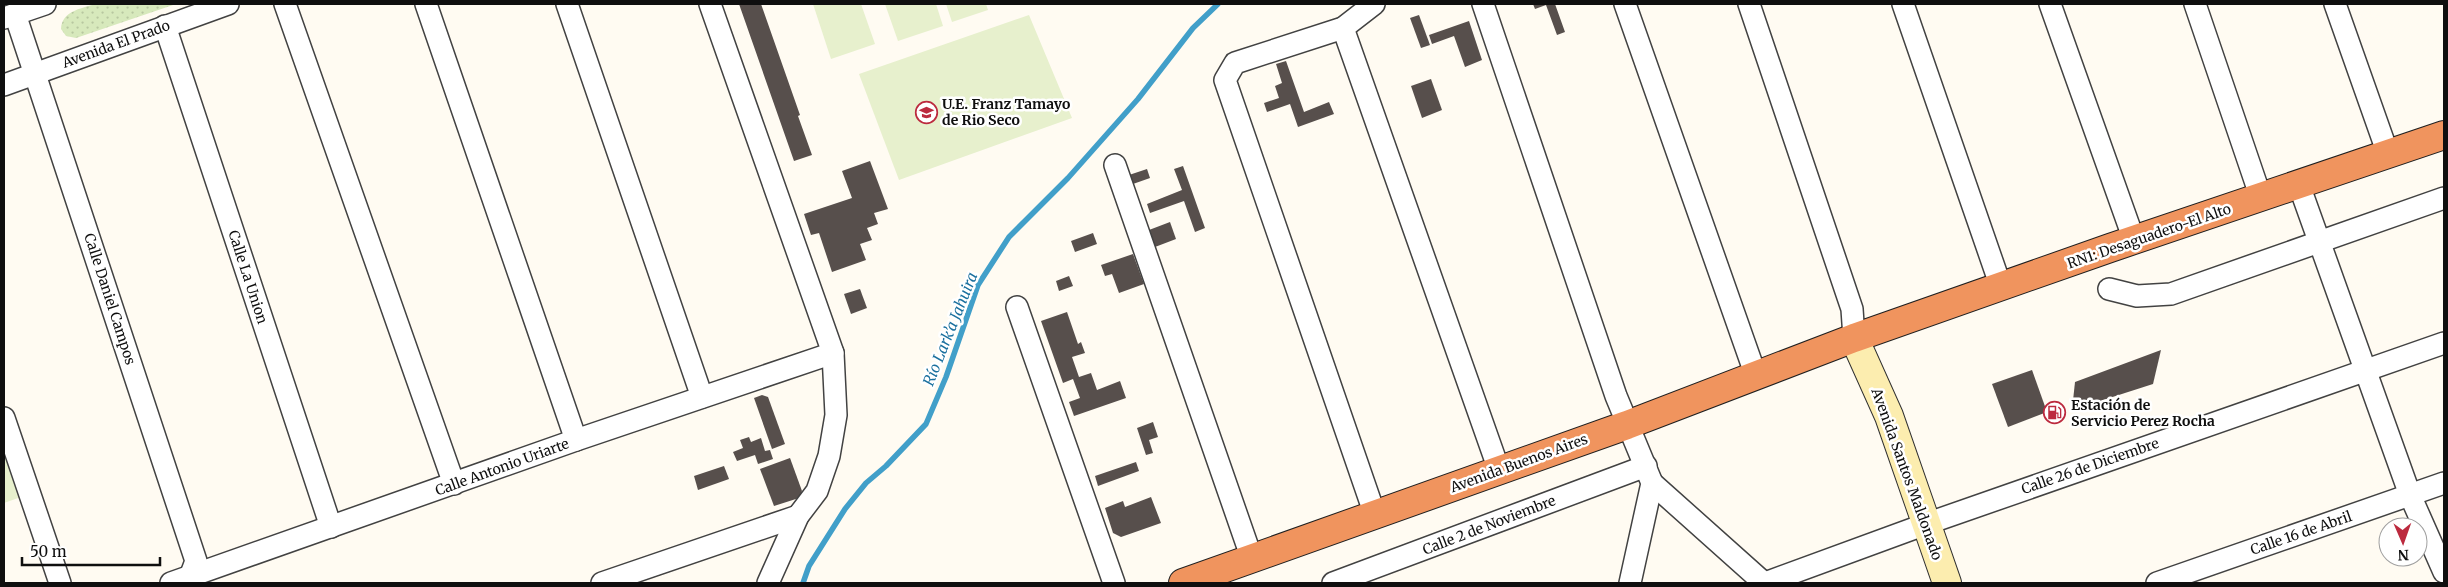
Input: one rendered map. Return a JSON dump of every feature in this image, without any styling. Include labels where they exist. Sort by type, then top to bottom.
[{"type":"highway","name":"RN1: Desaguadero-El Alto","points":[[1854,338],[2134,240],[2444,135]]},
{"type":"highway","name":"Avenida Buenos Aires","points":[[1183,583],[1627,425],[1854,338]]},
{"type":"street","points":[[10,16],[45,4]]},
{"type":"street","name":"Avenida El Prado","points":[[4,86],[228,4]]},
{"type":"street","points":[[285,4],[454,484]]},
{"type":"street","points":[[426,4],[576,440]]},
{"type":"street","points":[[566,4],[702,397]]},
{"type":"street","points":[[710,4],[833,353],[836,415],[829,456],[817,491],[798,516],[768,583]]},
{"type":"street","points":[[1374,4],[1343,28],[1235,63],[1225,80],[1375,514]]},
{"type":"street","points":[[1484,4],[1627,425],[1649,475],[1765,583]]},
{"type":"street","points":[[1625,4],[1756,376]]},
{"type":"street","points":[[1749,4],[1852,309],[1854,338]]},
{"type":"street","points":[[1903,4],[2001,287]]},
{"type":"street","points":[[2050,4],[2134,240]]},
{"type":"street","points":[[2195,4],[2262,198]]},
{"type":"street","points":[[2335,4],[2388,154]]},
{"type":"street","name":"Calle Daniel Campos","points":[[10,16],[36,73],[196,561],[185,581]]},
{"type":"street","name":"Calle La Union","points":[[165,26],[331,527]]},
{"type":"street","points":[[1343,28],[1499,470]]},
{"type":"street","points":[[1115,165],[1252,558]]},
{"type":"street","points":[[2299,185],[2410,495],[2444,572]]},
{"type":"street","points":[[2109,289],[2137,296],[2171,294],[2320,240],[2444,198]]},
{"type":"street","points":[[1017,307],[1114,583]]},
{"type":"street","name":"Avenida Santos Maldonado","points":[[1854,338],[1889,416],[1947,583]]},
{"type":"street","name":"Calle 26 de Diciembre","points":[[1765,583],[1926,524],[2444,343]]},
{"type":"street","name":"Calle Antonio Uriarte","points":[[185,581],[576,440],[833,353]]},
{"type":"street","points":[[4,418],[60,583]]},
{"type":"street","points":[[1630,583],[1649,475]]},
{"type":"street","name":"Calle 2 de Noviembre","points":[[1333,583],[1649,475]]},
{"type":"street","name":"Calle 16 de Abril","points":[[2157,583],[2444,483]]},
{"type":"street","points":[[602,583],[798,516]]},
{"type":"green space","points":[[95,4],[176,4],[76,38],[66,36],[61,29],[62,23],[68,14]]},
{"type":"green space","points":[[813,4],[861,4],[875,44],[831,59]]},
{"type":"green space","points":[[885,4],[936,4],[943,26],[898,41]]},
{"type":"green space","points":[[946,4],[986,4],[988,10],[952,22]]},
{"type":"green space","points":[[1029,15],[1072,118],[899,180],[859,74]]},
{"type":"green space","points":[[4,450],[21,497],[4,503]]},
{"type":"building","points":[[739,4],[761,4],[812,155],[794,161]]},
{"type":"building","points":[[1533,4],[1555,4],[1565,32],[1557,35],[1546,5],[1535,9]]},
{"type":"building","points":[[1419,15],[1430,45],[1421,48],[1410,18]]},
{"type":"building","points":[[1469,21],[1482,60],[1465,67],[1454,36],[1432,44],[1429,35]]},
{"type":"building","points":[[1286,61],[1304,112],[1329,102],[1334,114],[1298,127],[1290,104],[1267,112],[1264,103],[1279,98],[1275,86],[1282,83],[1276,64]]},
{"type":"building","points":[[1431,79],[1442,110],[1422,118],[1411,86]]},
{"type":"building","points":[[870,161],[888,209],[874,213],[878,224],[867,228],[872,240],[860,244],[866,260],[832,272],[819,233],[811,235],[804,214],[852,198],[842,171]]},
{"type":"building","points":[[1183,166],[1205,228],[1195,232],[1184,201],[1150,213],[1147,204],[1182,190],[1174,169]]},
{"type":"building","points":[[1147,169],[1150,178],[1133,184],[1129,175]]},
{"type":"building","points":[[1170,222],[1176,239],[1155,247],[1149,230]]},
{"type":"building","points":[[1093,233],[1097,244],[1075,252],[1071,241]]},
{"type":"building","points":[[1133,254],[1144,284],[1119,293],[1112,274],[1105,276],[1101,265]]},
{"type":"building","points":[[1069,276],[1073,286],[1059,291],[1056,281]]},
{"type":"building","points":[[860,289],[867,308],[851,314],[844,294]]},
{"type":"building","points":[[1067,312],[1078,344],[1081,342],[1085,353],[1072,357],[1079,377],[1091,373],[1097,390],[1120,381],[1126,398],[1074,416],[1069,402],[1080,398],[1073,379],[1063,383],[1041,321]]},
{"type":"building","points":[[2161,350],[2153,384],[2072,410],[2075,382]]},
{"type":"building","points":[[2032,370],[2047,412],[2008,427],[1992,384]]},
{"type":"building","points":[[762,395],[768,397],[785,444],[772,449],[754,398]]},
{"type":"building","points":[[1153,422],[1158,437],[1149,440],[1153,453],[1146,455],[1137,428]]},
{"type":"building","points":[[749,437],[751,442],[761,438],[765,451],[770,450],[773,459],[758,464],[755,455],[737,461],[733,452],[743,448],[740,440]]},
{"type":"building","points":[[790,458],[802,491],[799,498],[774,506],[760,469]]},
{"type":"building","points":[[1136,462],[1139,471],[1098,486],[1095,476]]},
{"type":"building","points":[[724,466],[729,479],[698,490],[694,476]]},
{"type":"building","points":[[1151,497],[1161,523],[1121,537],[1113,533],[1105,508],[1123,501],[1125,507]]},
{"type":"waterway","name":"Río Lark’a Jahuira","points":[[803,583],[809,566],[845,509],[866,483],[886,466],[926,424],[946,377],[978,285],[1009,237],[1068,178],[1138,99],[1193,28],[1218,4]]},
{"type":"place","name":"U.E. Franz Tamayo de Rio Seco","points":[[926,112]]},
{"type":"place","name":"Estación de Servicio Perez Rocha","points":[[2055,413]]}]
